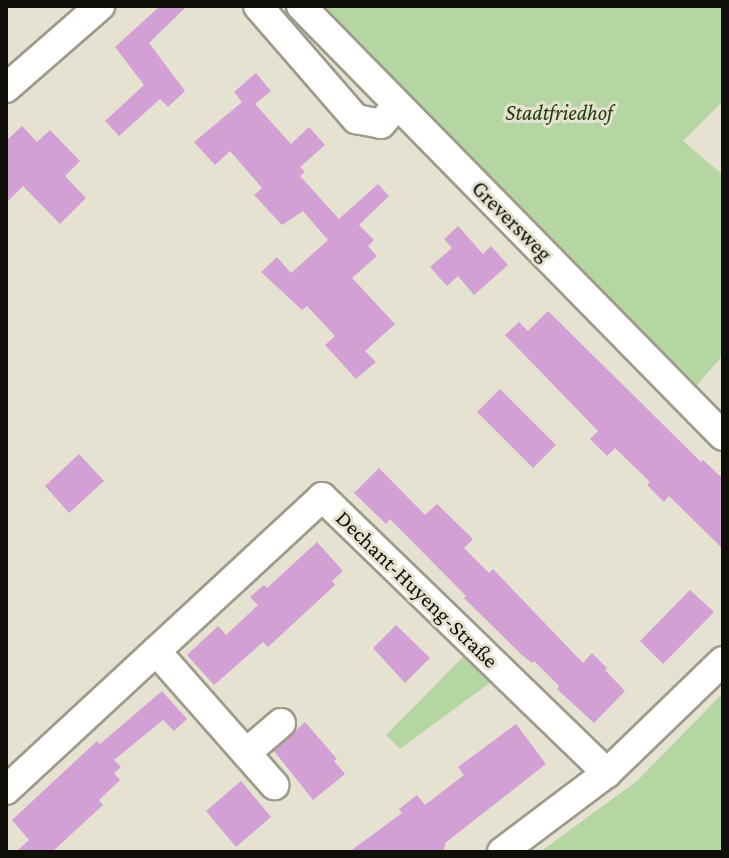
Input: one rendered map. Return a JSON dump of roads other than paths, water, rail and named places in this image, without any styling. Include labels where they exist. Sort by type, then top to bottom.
[{"type":"street","points":[[6,88],[100,6]]},
{"type":"street","points":[[258,6],[356,119],[381,124],[397,105]]},
{"type":"street","points":[[287,38],[305,10]]},
{"type":"street","name":"Greversweg","points":[[305,10],[723,436]]},
{"type":"street","name":"Dechant-Huyeng-Straße","points":[[6,790],[322,497],[607,773]]},
{"type":"street","points":[[156,651],[274,785]]},
{"type":"street","points":[[502,852],[607,773],[723,661]]},
{"type":"street","points":[[246,753],[281,723]]},
{"type":"park label","name":"Stadtfriedhof","points":[[559,113]]}]
